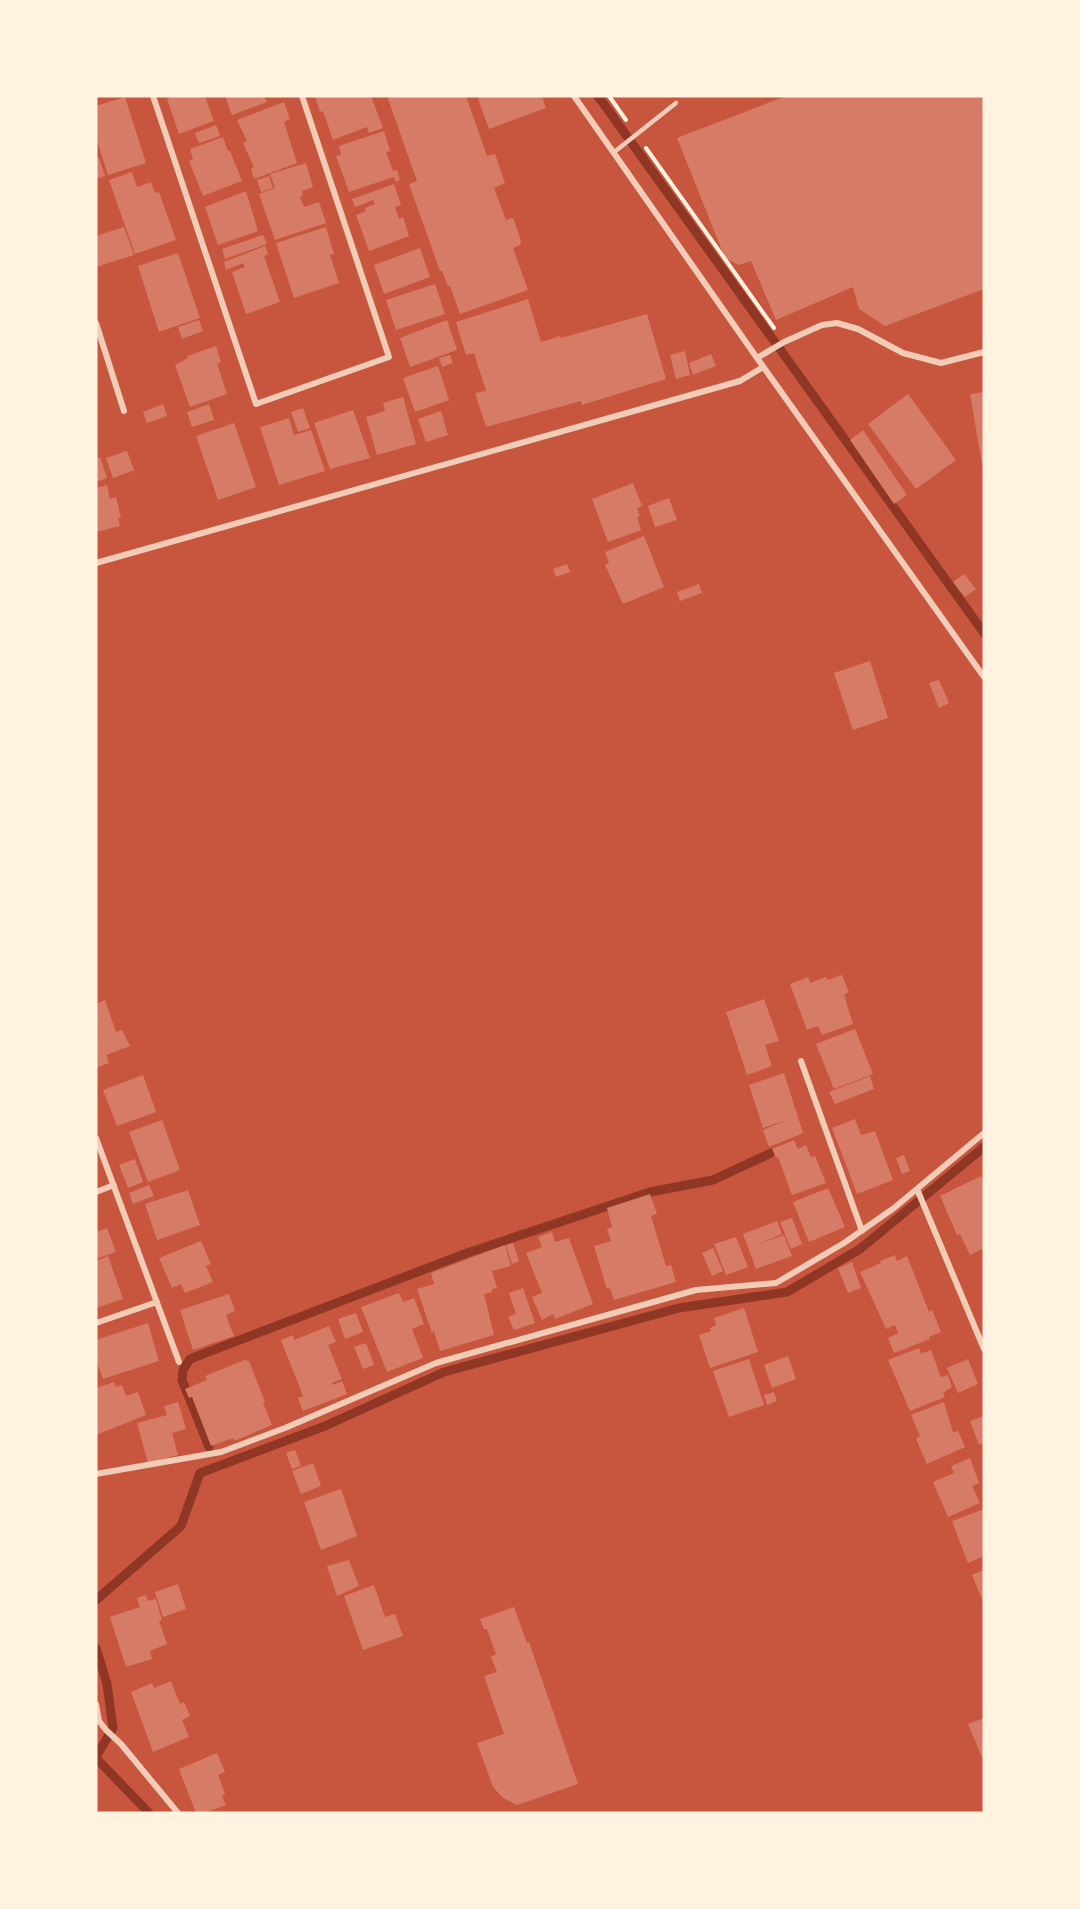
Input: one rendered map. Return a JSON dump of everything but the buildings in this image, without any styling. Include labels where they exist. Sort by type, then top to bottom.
[{"type":"street","points":[[153,96],[256,404],[389,357],[302,96]]},
{"type":"street","points":[[574,96],[763,367],[984,677]]},
{"type":"street","points":[[96,323],[124,411]]},
{"type":"street","points":[[757,358],[822,325],[837,323],[858,329],[903,353],[940,363],[984,352]]},
{"type":"street","points":[[96,563],[740,381],[763,367]]},
{"type":"street","points":[[801,1061],[862,1231]]},
{"type":"street","points":[[96,1474],[221,1452],[285,1428],[436,1363],[696,1290],[776,1282],[862,1231],[894,1208],[984,1133]]},
{"type":"street","points":[[96,1138],[179,1362]]},
{"type":"street","points":[[96,1192],[114,1185]]},
{"type":"street","points":[[917,1189],[984,1349]]},
{"type":"street","points":[[96,1323],[157,1302]]},
{"type":"street","points":[[96,1704],[98,1720],[178,1813]]},
{"type":"lane","points":[[614,153],[676,103]]},
{"type":"path","points":[[609,96],[635,137],[781,344]]},
{"type":"waterway","points":[[598,96],[984,633]]},
{"type":"waterway","points":[[96,1600],[181,1526],[200,1473],[325,1426],[444,1372],[679,1308],[787,1292],[860,1249],[984,1147]]},
{"type":"waterway","points":[[209,1447],[182,1380],[183,1370],[190,1359],[467,1253],[650,1192],[713,1180],[771,1153]]},
{"type":"waterway","points":[[96,1648],[107,1684],[113,1728],[96,1757]]},
{"type":"waterway","points":[[96,1758],[149,1813]]}]
